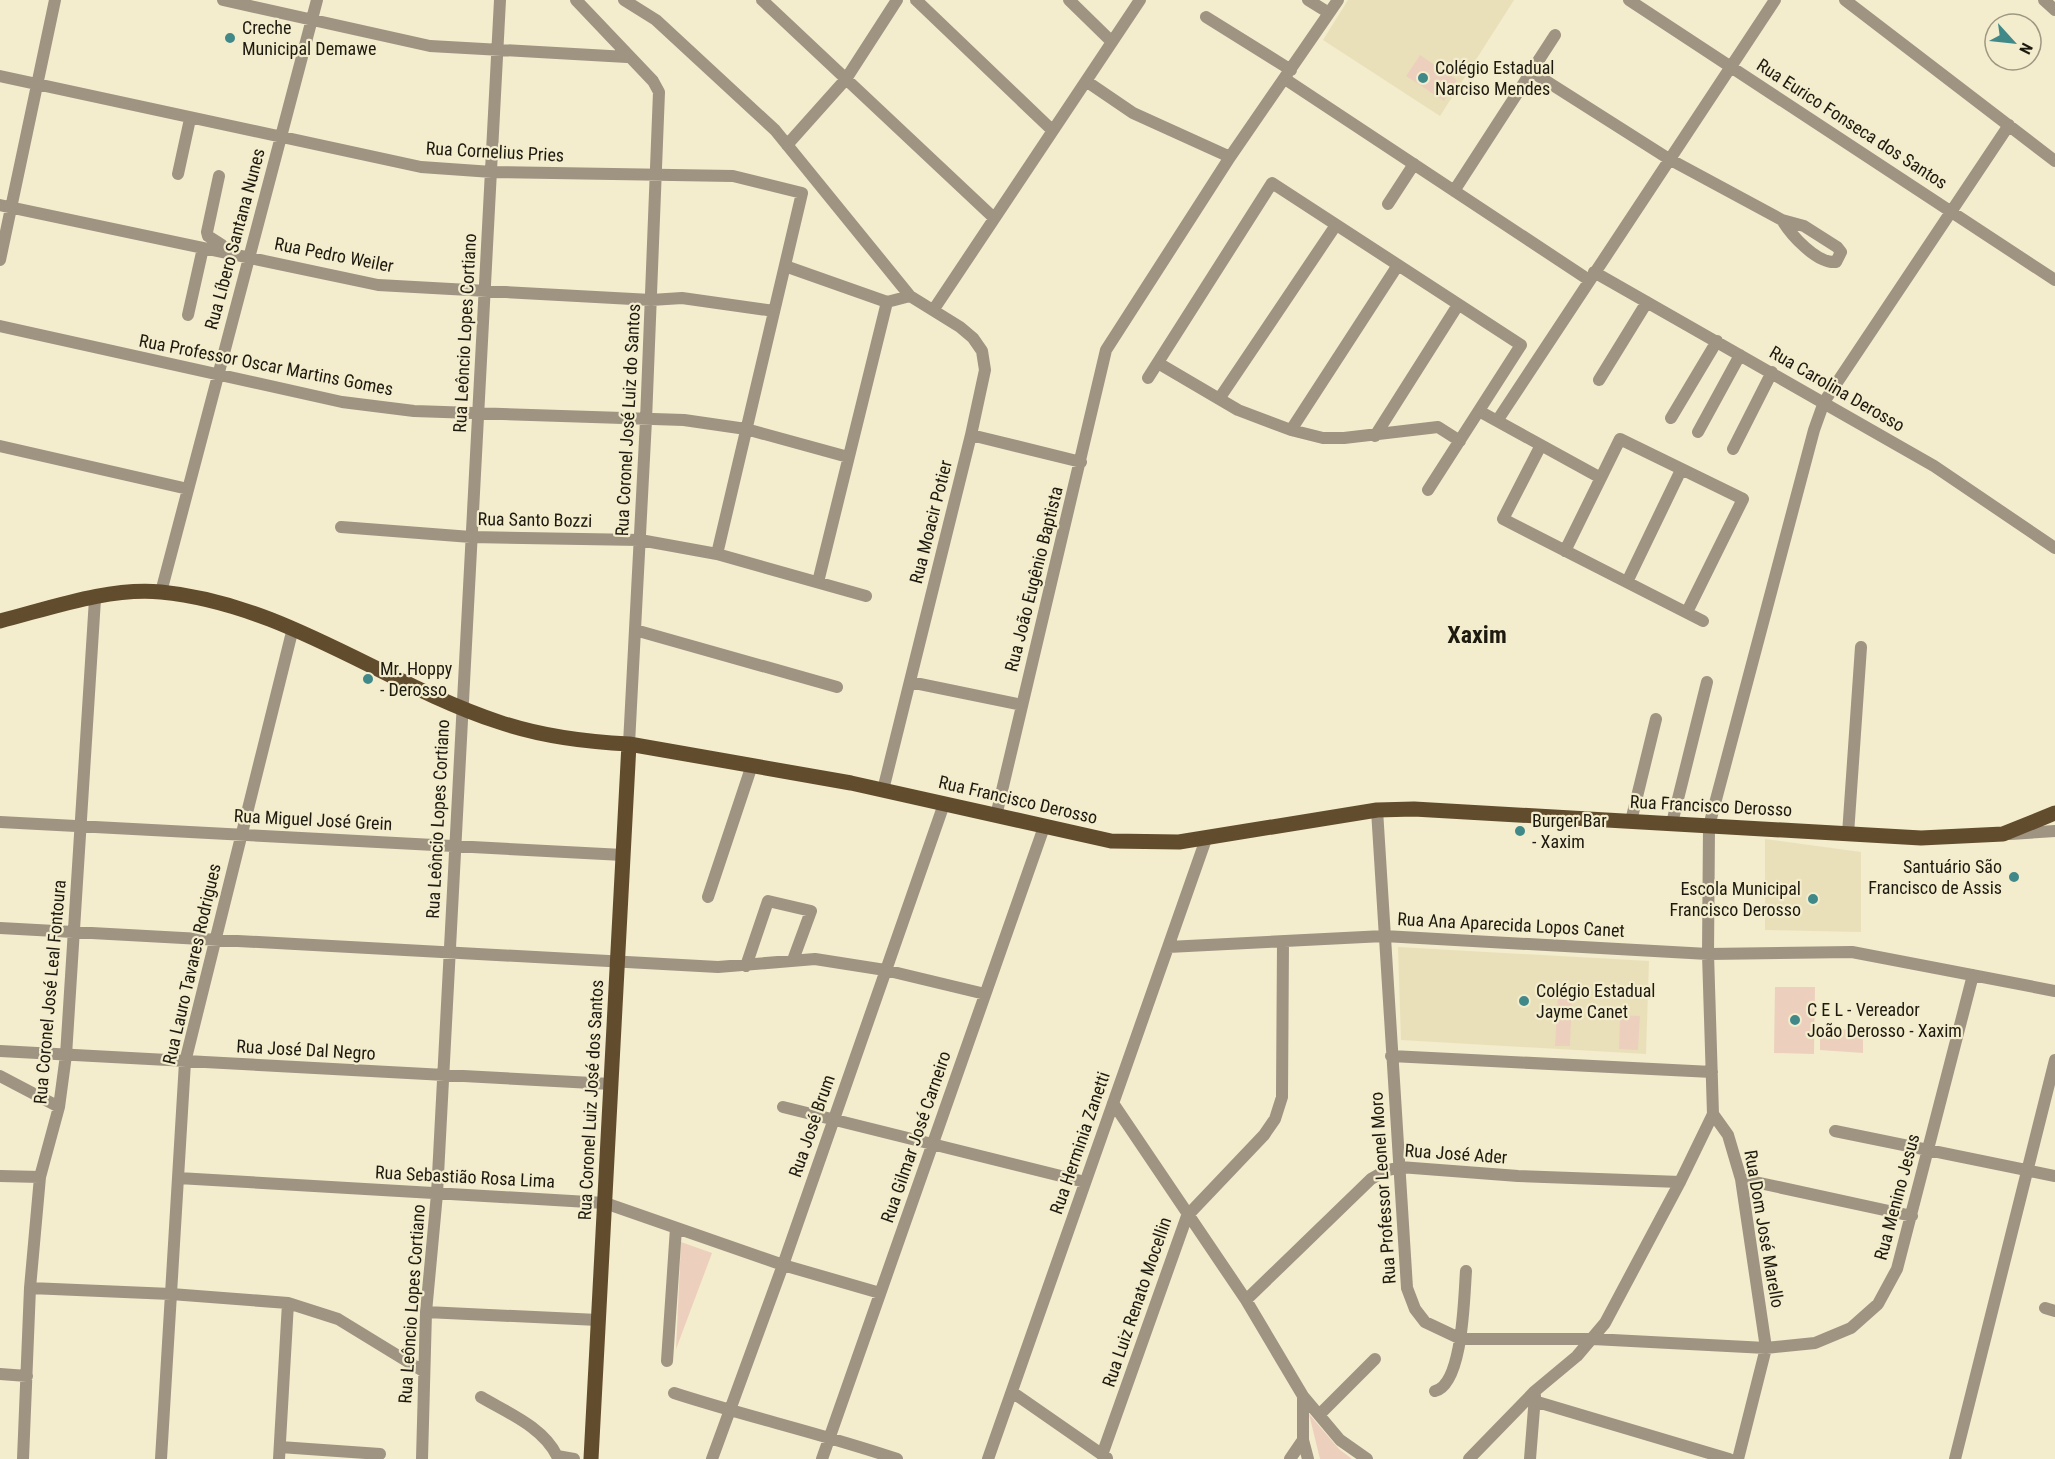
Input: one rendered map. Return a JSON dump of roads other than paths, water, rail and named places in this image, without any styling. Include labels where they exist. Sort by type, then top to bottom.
[{"type":"main road","name":"Rua Francisco Derosso","points":[[0,621],[95,598],[133,592],[161,592],[228,604],[293,628],[499,722],[538,732],[603,743],[629,744],[883,790],[1111,841],[1179,842],[1206,839],[1377,810],[1414,809],[1921,838],[2003,834],[2055,813]]},
{"type":"main road","name":"Rua Coronel Luiz José dos Santos","points":[[591,1459],[629,744]]},
{"type":"street","points":[[0,260],[5,206],[37,84],[55,0]]},
{"type":"street","points":[[223,0],[430,46],[627,57]]},
{"type":"street","name":"Rua Líbero Santana Nunes","points":[[161,592],[317,0]]},
{"type":"street","name":"Rua Leôncio Lopes Cortiano","points":[[422,1459],[426,1312],[437,1194],[500,0]]},
{"type":"street","points":[[576,0],[627,57]]},
{"type":"street","points":[[624,0],[656,20],[775,130],[910,296],[887,302],[784,266],[717,554]]},
{"type":"street","points":[[762,0],[994,218]]},
{"type":"street","points":[[788,145],[846,80],[897,0]]},
{"type":"street","points":[[916,0],[1052,130]]},
{"type":"street","points":[[1069,0],[1112,42]]},
{"type":"street","points":[[934,309],[1140,0]]},
{"type":"street","points":[[1308,0],[1329,13]]},
{"type":"street","points":[[1086,81],[1133,113],[1230,157],[1338,0]]},
{"type":"street","name":"Rua Eurico Fonseca dos Santos","points":[[1629,0],[2055,280]]},
{"type":"street","points":[[1497,421],[1775,0]]},
{"type":"street","points":[[1845,0],[2055,161]]},
{"type":"street","points":[[2044,0],[2055,10]]},
{"type":"street","name":"Rua Carolina Derosso","points":[[1206,17],[1454,191],[1592,276],[1647,302],[1934,466],[2055,548]]},
{"type":"street","points":[[1454,191],[1555,35]]},
{"type":"street","name":"Rua Coronel José Luiz do Santos","points":[[627,57],[653,81],[659,98],[646,420],[629,744]]},
{"type":"street","points":[[1532,72],[1669,159],[1782,220],[1804,226],[1837,248],[1841,252],[1840,258],[1836,262],[1827,261],[1794,238],[1782,220]]},
{"type":"street","name":"Rua Cornelius Pries","points":[[0,76],[280,139],[421,167],[492,172],[733,176],[802,193],[784,266]]},
{"type":"street","points":[[178,174],[190,118]]},
{"type":"street","points":[[1469,1459],[1593,1340],[1605,1323],[1680,1182],[1713,1114],[1708,954],[1708,826],[1814,430],[1824,402],[2009,125]]},
{"type":"street","name":"Rua João Eugênio Baptista","points":[[996,816],[1106,350],[1230,157]]},
{"type":"street","points":[[1388,204],[1414,164]]},
{"type":"street","points":[[219,176],[207,232],[208,236],[222,245],[225,252]]},
{"type":"street","points":[[1148,378],[1272,183],[1458,305],[1539,355]]},
{"type":"street","name":"Rua Pedro Weiler","points":[[5,206],[378,285],[651,300],[682,298],[774,311]]},
{"type":"street","points":[[1219,399],[1336,225]]},
{"type":"street","points":[[188,315],[203,248]]},
{"type":"street","points":[[1291,430],[1398,265]]},
{"type":"street","name":"Rua Moacir Potier","points":[[883,790],[985,370],[982,351],[973,338],[934,309],[910,296]]},
{"type":"street","points":[[818,582],[887,302]]},
{"type":"street","points":[[1599,380],[1647,302]]},
{"type":"street","points":[[1375,436],[1458,305]]},
{"type":"street","name":"Rua Professor Oscar Martins Gomes","points":[[0,326],[218,375],[380,408],[684,420],[746,429],[848,457]]},
{"type":"street","points":[[1671,418],[1717,341]]},
{"type":"street","points":[[1428,490],[1521,345]]},
{"type":"street","points":[[1698,432],[1740,354]]},
{"type":"street","points":[[1158,363],[1238,410],[1291,430],[1323,438],[1375,436],[1438,427],[1460,441]]},
{"type":"street","points":[[1733,449],[1772,372]]},
{"type":"street","points":[[1498,381],[1518,386]]},
{"type":"street","points":[[1230,383],[1238,410]]},
{"type":"street","points":[[1479,411],[1540,447],[1599,477]]},
{"type":"street","points":[[1387,416],[1399,433]]},
{"type":"street","points":[[971,435],[1081,462]]},
{"type":"street","points":[[1565,551],[1599,477],[1620,439],[1743,499],[1687,612]]},
{"type":"street","points":[[0,446],[188,489]]},
{"type":"street","points":[[1540,447],[1503,519],[1703,621]]},
{"type":"street","points":[[1627,582],[1681,470]]},
{"type":"street","name":"Rua Santo Bozzi","points":[[341,527],[471,537],[640,540],[717,554],[866,596]]},
{"type":"street","name":"Rua Coronel José Leal Fontoura","points":[[23,1459],[30,1288],[40,1177],[59,1107],[66,1055],[95,598]]},
{"type":"street","name":"Rua Lauro Tavares Rodrigues","points":[[161,1459],[185,1062],[293,628]]},
{"type":"street","points":[[635,630],[837,687]]},
{"type":"street","points":[[1848,834],[1861,647]]},
{"type":"street","points":[[909,682],[1022,705]]},
{"type":"street","points":[[1672,824],[1707,682]]},
{"type":"street","points":[[1631,821],[1656,719]]},
{"type":"street","points":[[708,897],[752,765]]},
{"type":"street","name":"Rua José Brum","points":[[712,1459],[783,1265],[944,804]]},
{"type":"street","name":"Rua Professor Leonel Moro","points":[[1377,810],[1407,1287],[1415,1309],[1425,1322],[1442,1333],[1461,1339],[1593,1340],[1766,1348]]},
{"type":"street","name":"Rua Miguel José Grein","points":[[0,822],[623,855]]},
{"type":"street","name":"Rua Gilmar José Carneiro","points":[[822,1459],[1044,827]]},
{"type":"street","points":[[2003,834],[2055,831]]},
{"type":"street","name":"Rua Herminia Zanetti","points":[[988,1459],[1206,839]]},
{"type":"street","points":[[746,966],[768,901],[812,911],[793,960]]},
{"type":"street","points":[[0,928],[75,934],[618,962],[746,966],[815,959],[885,970],[985,994]]},
{"type":"street","name":"Rua Ana Aparecida Lopos Canet","points":[[1168,947],[1384,936],[1708,954],[1852,952],[2055,991]]},
{"type":"street","name":"Rua Luiz Renato Mocellin","points":[[1105,1457],[1187,1215],[1264,1135],[1275,1119],[1282,1097],[1283,942]]},
{"type":"street","name":"Rua Menino Jesus","points":[[1766,1348],[1815,1342],[1851,1328],[1878,1304],[1897,1269],[1973,975]]},
{"type":"street","name":"Rua José Dal Negro","points":[[0,1051],[611,1084]]},
{"type":"street","points":[[1391,1056],[1712,1072]]},
{"type":"street","points":[[1955,1459],[2055,1060]]},
{"type":"street","points":[[0,1076],[59,1107]]},
{"type":"street","points":[[1113,1102],[1246,1300],[1303,1396],[1340,1440],[1367,1459]]},
{"type":"street","points":[[783,1107],[1085,1182]]},
{"type":"street","name":"Rua Dom José Marello","points":[[1713,1114],[1728,1135],[1741,1179],[1766,1348],[1737,1459]]},
{"type":"street","points":[[1835,1131],[2055,1176]]},
{"type":"street","name":"Rua José Ader","points":[[1246,1300],[1371,1179],[1385,1171],[1400,1167],[1518,1176],[1680,1182]]},
{"type":"street","points":[[0,1176],[40,1177]]},
{"type":"street","name":"Rua Sebastião Rosa Lima","points":[[178,1178],[604,1203],[783,1265],[880,1293]]},
{"type":"street","points":[[1741,1179],[1912,1216]]},
{"type":"street","points":[[667,1360],[676,1228]]},
{"type":"street","points":[[1435,1391],[1442,1389],[1449,1380],[1461,1339],[1466,1271]]},
{"type":"street","points":[[30,1288],[171,1294],[288,1303],[338,1319],[423,1371]]},
{"type":"street","points":[[288,1303],[280,1453],[380,1454]]},
{"type":"street","points":[[426,1312],[598,1320]]},
{"type":"street","points":[[1320,1414],[1375,1359]]},
{"type":"street","points":[[0,1374],[27,1376]]},
{"type":"street","points":[[1012,1392],[1105,1457]]},
{"type":"street","points":[[674,1393],[729,1411],[830,1436],[897,1459]]},
{"type":"street","points":[[1303,1396],[1303,1440],[1308,1459]]},
{"type":"street","points":[[1530,1459],[1534,1396]]},
{"type":"street","points":[[1534,1396],[1729,1459]]},
{"type":"street","points":[[481,1397],[533,1428],[549,1441],[557,1456],[574,1459]]},
{"type":"street","points":[[1290,1459],[1303,1440]]},
{"type":"place","name":"Creche Municipal Demawe","points":[[230,38]]},
{"type":"place","name":"Colégio Estadual Narciso Mendes","points":[[1423,78]]},
{"type":"place","name":"Mr. Hoppy - Derosso","points":[[368,679]]},
{"type":"place","name":"Burger Bar - Xaxim","points":[[1520,831]]},
{"type":"place","name":"Santuário São Francisco de Assis","points":[[2014,877]]},
{"type":"place","name":"Escola Municipal Francisco Derosso","points":[[1813,899]]},
{"type":"place","name":"Colégio Estadual Jayme Canet","points":[[1524,1001]]},
{"type":"place","name":"C E L - Vereador João Derosso - Xaxim","points":[[1795,1020]]},
{"type":"district","name":"Xaxim","points":[[1477,635]]}]
